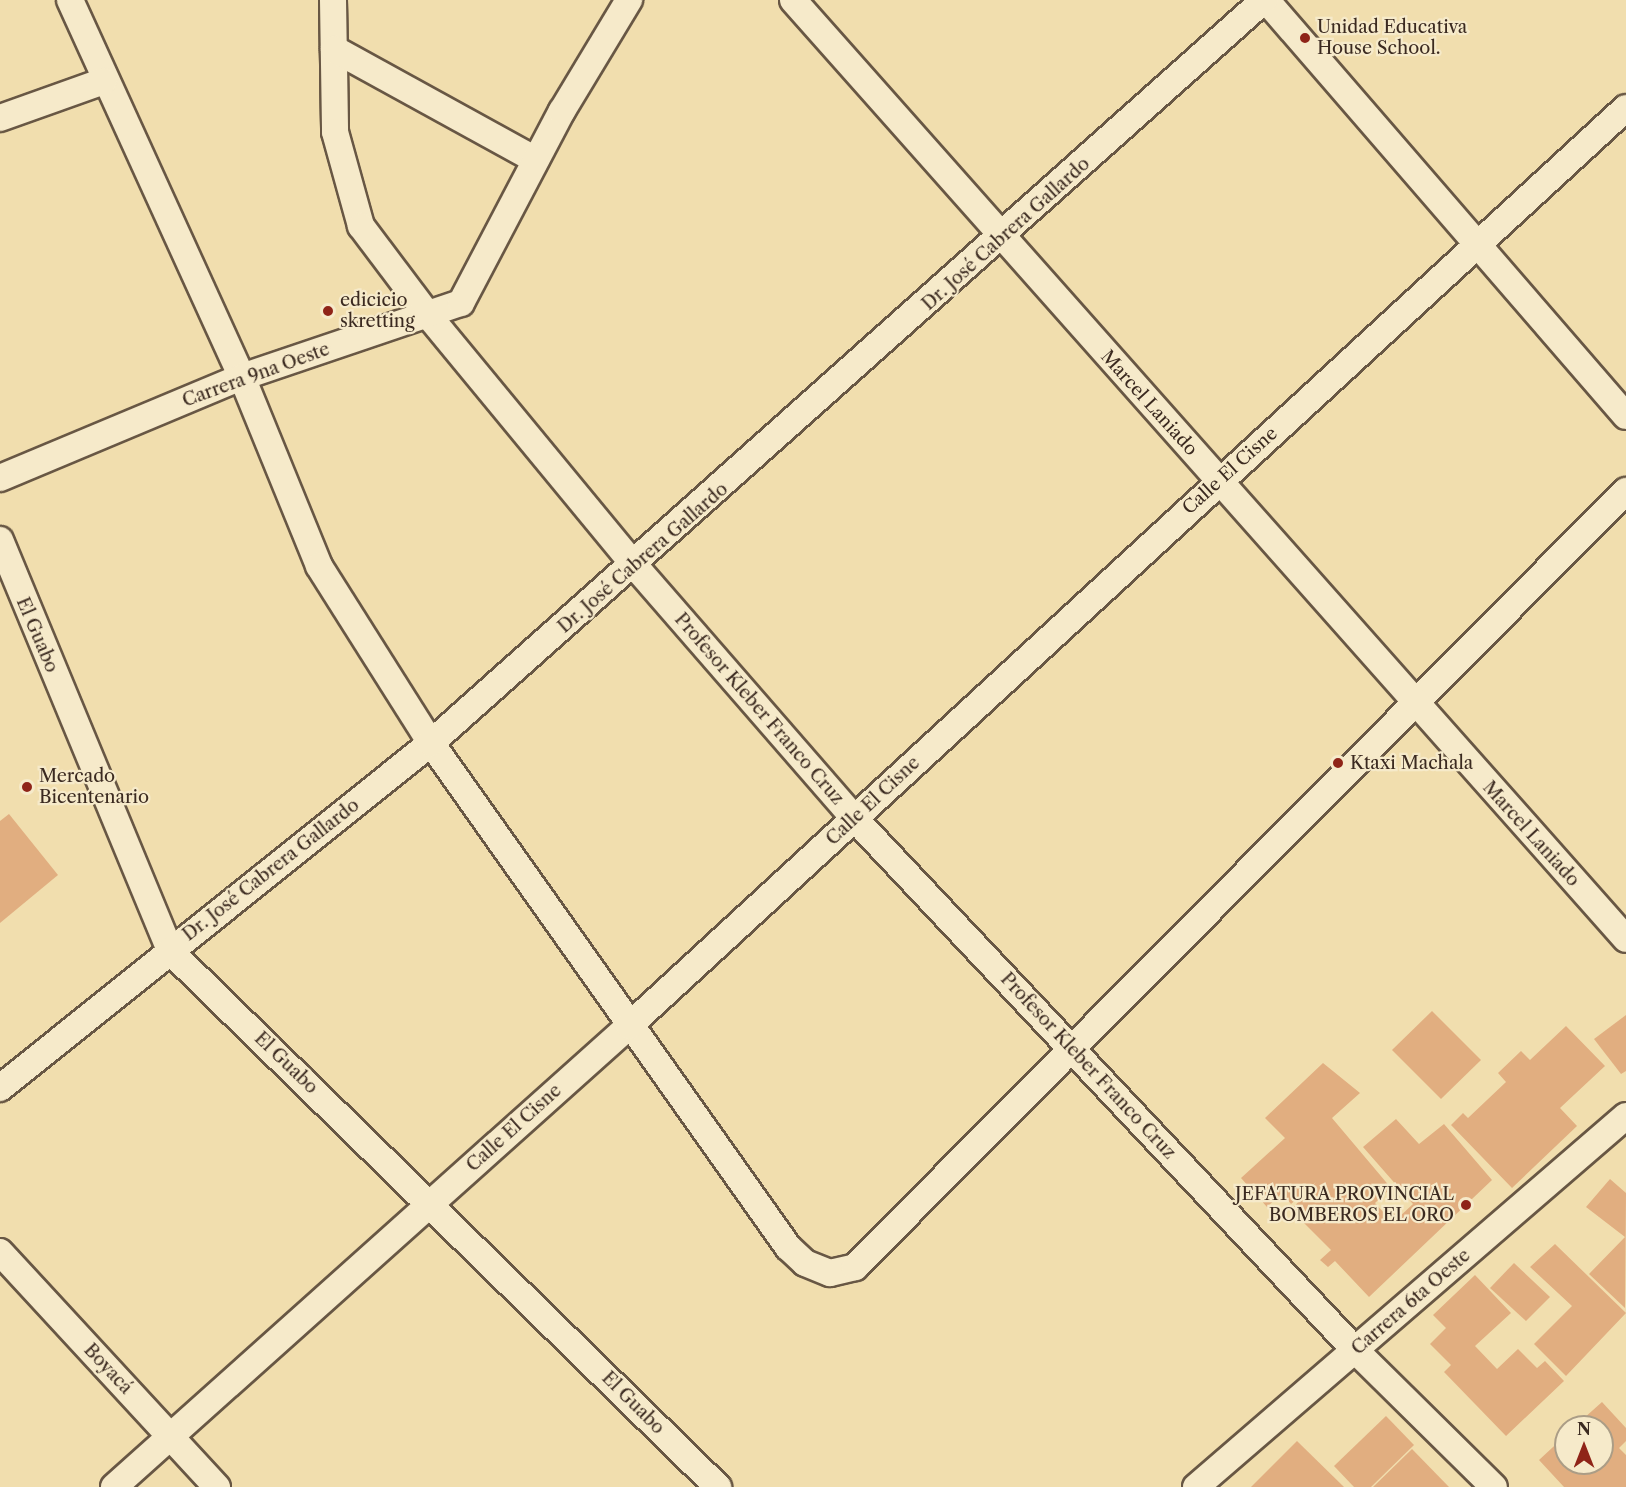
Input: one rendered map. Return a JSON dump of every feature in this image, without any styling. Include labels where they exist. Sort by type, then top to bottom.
[{"type":"street","points":[[70,0],[104,81],[242,377],[319,566],[431,743],[629,1026],[788,1247],[805,1263],[830,1273],[855,1267],[1070,1047],[1626,491]]},
{"type":"street","name":"Profesor Kleber Franco Cruz","points":[[333,0],[335,132],[361,226],[428,315],[635,566],[855,819],[1355,1350],[1494,1487]]},
{"type":"street","name":"Carrera 9na Oeste","points":[[0,478],[242,377],[461,303],[536,160],[629,0]]},
{"type":"street","name":"Marcel Laniado","points":[[793,0],[1000,239],[1220,480],[1267,541],[1626,939]]},
{"type":"street","points":[[1265,0],[1626,416]]},
{"type":"street","name":"Dr. José Cabrera Gallardo","points":[[0,1088],[431,743],[635,566],[1265,0]]},
{"type":"street","points":[[334,48],[536,160]]},
{"type":"street","points":[[0,118],[104,81]]},
{"type":"street","name":"Calle El Cisne","points":[[114,1487],[629,1026],[1220,480],[1478,248],[1626,108]]},
{"type":"street","name":"El Guabo","points":[[0,540],[170,951],[431,1203],[718,1487]]},
{"type":"street","name":"Carrera 6ta Oeste","points":[[1196,1487],[1626,1116]]},
{"type":"street","name":"Boyacá","points":[[0,1252],[216,1487]]},
{"type":"building","points":[[9,814],[58,875],[0,923],[0,821]]},
{"type":"building","points":[[1432,1011],[1481,1060],[1441,1099],[1392,1050]]},
{"type":"building","points":[[1626,1015],[1626,1071],[1621,1074],[1594,1039]]},
{"type":"building","points":[[1566,1026],[1605,1066],[1560,1108],[1577,1126],[1512,1188],[1451,1125],[1463,1113],[1468,1118],[1506,1082],[1498,1073],[1521,1051],[1530,1060]]},
{"type":"building","points":[[1323,1063],[1360,1093],[1332,1118],[1391,1188],[1375,1203],[1385,1214],[1391,1210],[1398,1218],[1413,1204],[1363,1147],[1396,1119],[1419,1144],[1444,1124],[1492,1180],[1369,1297],[1335,1261],[1328,1267],[1320,1260],[1331,1250],[1291,1210],[1316,1182],[1291,1204],[1282,1193],[1267,1207],[1241,1178],[1285,1138],[1265,1118]]},
{"type":"building","points":[[1610,1179],[1626,1193],[1625,1308],[1589,1274],[1625,1237],[1586,1207]]},
{"type":"building","points":[[1555,1244],[1626,1313],[1566,1376],[1534,1344],[1572,1306],[1530,1267]]},
{"type":"building","points":[[1514,1263],[1550,1297],[1526,1321],[1490,1288]]},
{"type":"building","points":[[1475,1275],[1511,1313],[1475,1346],[1497,1369],[1518,1349],[1537,1368],[1545,1361],[1564,1381],[1506,1436],[1444,1372],[1451,1365],[1430,1344],[1446,1328],[1433,1315]]},
{"type":"building","points":[[1602,1402],[1614,1415],[1587,1415]]},
{"type":"building","points":[[1614,1415],[1626,1428],[1626,1441],[1619,1448],[1626,1455],[1626,1487],[1564,1487],[1539,1460],[1554,1446],[1554,1475],[1614,1475]]},
{"type":"building","points":[[1386,1416],[1414,1445],[1371,1487],[1354,1487],[1334,1466]]},
{"type":"building","points":[[1297,1441],[1344,1487],[1251,1487]]},
{"type":"building","points":[[1412,1449],[1449,1487],[1373,1487]]},
{"type":"place","name":"Unidad Educativa House School.","points":[[1305,38]]},
{"type":"place","name":"edicicio skretting","points":[[328,311]]},
{"type":"place","name":"Ktaxi Machala","points":[[1338,763]]},
{"type":"place","name":"Mercado Bicentenario","points":[[27,787]]},
{"type":"place","name":"JEFATURA PROVINCIAL BOMBEROS EL ORO","points":[[1466,1205]]}]
